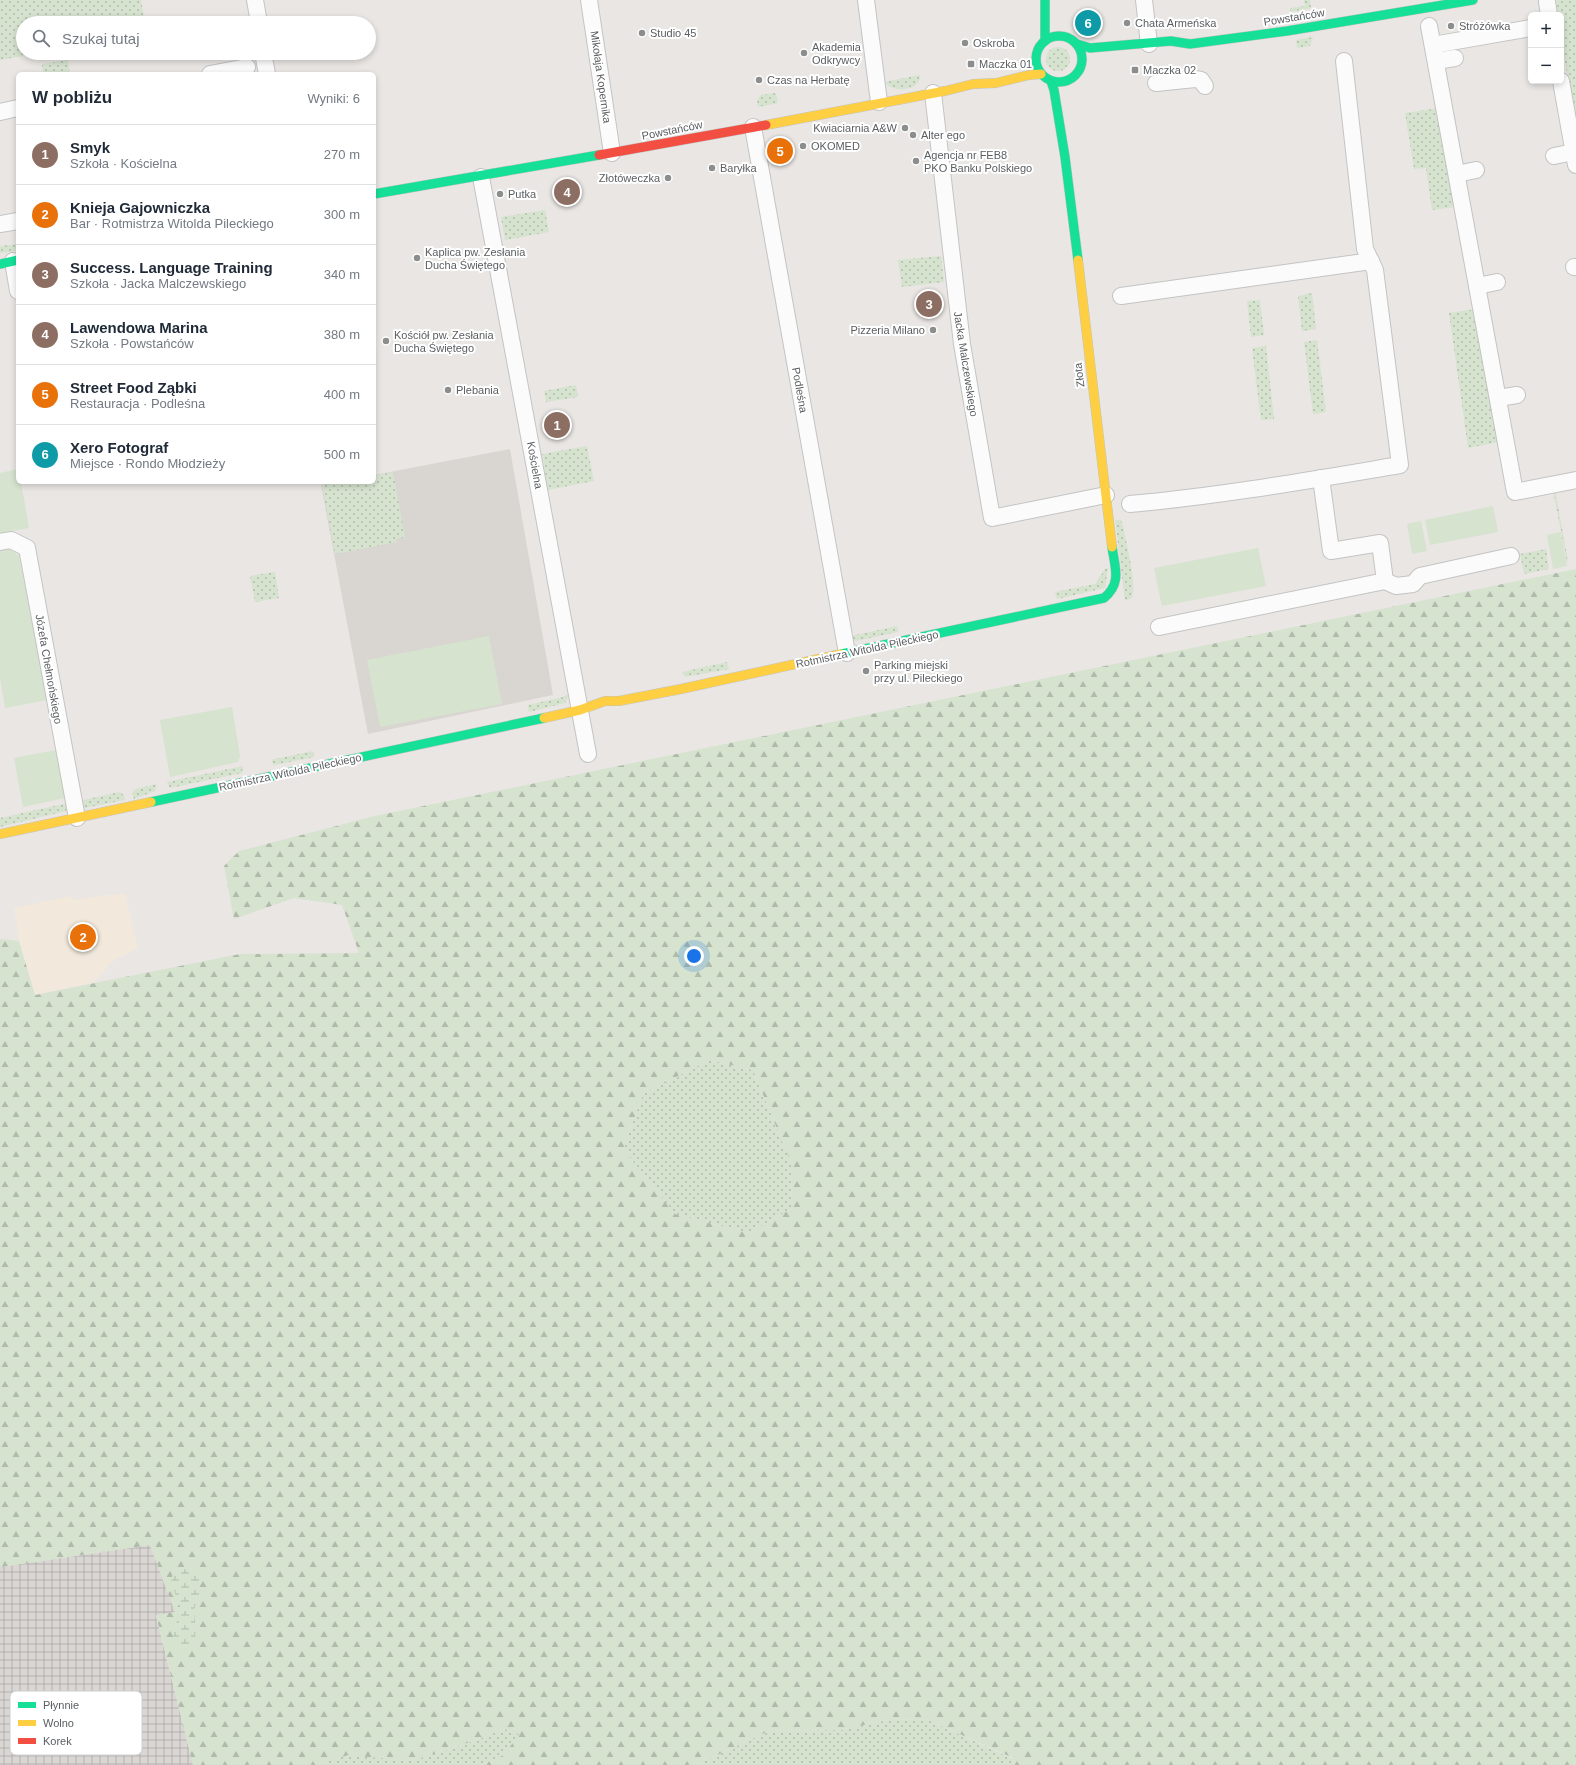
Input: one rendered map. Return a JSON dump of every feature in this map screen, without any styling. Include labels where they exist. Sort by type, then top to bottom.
[{"type":"street","points":[[255,0],[258,16]]},
{"type":"street","name":"Mikołaja Kopernika","points":[[589,0],[612,154]]},
{"type":"street","points":[[866,0],[879,102]]},
{"type":"street","points":[[1045,0],[1045,41]]},
{"type":"street","points":[[1144,0],[1149,44]]},
{"type":"street","name":"Powstańców","points":[[1077,44],[1090,48],[1172,41],[1190,44],[1287,31],[1428,4],[1472,0]]},
{"type":"street","points":[[1429,26],[1515,492],[1576,480]]},
{"type":"street","points":[[1433,45],[1528,29]]},
{"type":"street","points":[[1071,79],[1061,82],[1052,81],[1041,74],[1033,57],[1039,47],[1045,41],[1062,32],[1077,44],[1082,56],[1080,69]]},
{"type":"street","name":"Powstańców","points":[[1179,50],[1190,44]]},
{"type":"street","points":[[1436,61],[1456,58]]},
{"type":"street","points":[[265,60],[267,72]]},
{"type":"street","points":[[1130,504],[1191,498],[1400,465],[1375,270],[1365,249],[1344,61]]},
{"type":"street","points":[[1068,92],[1071,79],[1080,69],[1092,62]]},
{"type":"street","points":[[221,72],[247,67]]},
{"type":"street","name":"Powstańców","points":[[973,84],[992,72]]},
{"type":"street","name":"Powstańców","points":[[376,194],[612,154],[879,102],[933,93],[973,84],[996,83],[1041,74]]},
{"type":"street","points":[[1156,83],[1195,79],[1201,80],[1205,86]]},
{"type":"street","name":"Złota","points":[[1052,81],[1065,157],[1116,578],[1116,584],[1113,590]]},
{"type":"street","points":[[1554,156],[1575,159],[1562,84]]},
{"type":"street","name":"Jacka Malczewskiego","points":[[933,93],[962,344],[992,518],[1106,495]]},
{"type":"street","points":[[0,112],[16,108]]},
{"type":"street","name":"Podleśna","points":[[753,127],[847,653]]},
{"type":"street","name":"Złota","points":[[1065,157],[1070,129]]},
{"type":"street","points":[[1457,174],[1476,170]]},
{"type":"street","name":"Kościelna","points":[[481,176],[588,754]]},
{"type":"street","points":[[0,224],[16,221]]},
{"type":"street","points":[[1121,296],[1371,261]]},
{"type":"street","points":[[10,262],[16,284]]},
{"type":"street","points":[[1477,286],[1497,282]]},
{"type":"street","points":[[1498,398],[1517,395]]},
{"type":"street","points":[[1321,478],[1331,551],[1380,543],[1385,581]]},
{"type":"street","name":"Józefa Chełmońskiego","points":[[0,542],[11,540],[27,548],[77,818]]},
{"type":"street","points":[[1159,627],[1385,581],[1396,586],[1413,584],[1420,576],[1511,556]]},
{"type":"street","name":"Rotmistrza Witolda Pileckiego","points":[[0,834],[580,710],[607,708],[619,701],[1100,599],[1104,598],[1113,590]]},
{"type":"shaded area","points":[[510,449],[553,695],[368,734],[321,485],[376,484],[376,475]]},
{"type":"shaded area","points":[[125,893],[138,948],[114,960],[93,983],[34,995],[19,941],[14,908],[71,896],[72,900]]},
{"type":"shaded area","points":[[150,1545],[175,1612],[156,1616],[193,1765],[0,1765],[0,1567]]},
{"type":"green space","points":[[0,0],[141,0],[144,16],[16,16],[16,57],[0,60]]},
{"type":"green space","points":[[1304,0],[1310,0],[1311,8],[1291,12],[1290,8],[1305,6]]},
{"type":"green space","points":[[1576,0],[1576,124],[1564,57],[1564,12],[1556,12],[1554,1]]},
{"type":"green space","points":[[1313,37],[1310,46],[1297,48],[1296,40]]},
{"type":"green space","points":[[1058,47],[1067,50],[1070,59],[1067,68],[1058,71],[1049,68],[1046,59],[1049,50]]},
{"type":"green space","points":[[68,60],[70,72],[43,72],[42,64]]},
{"type":"green space","points":[[920,75],[919,81],[911,88],[893,88],[884,82]]},
{"type":"green space","points":[[776,93],[778,103],[758,107],[757,100],[761,95]]},
{"type":"green space","points":[[1439,108],[1456,207],[1432,210],[1426,168],[1414,169],[1405,113]]},
{"type":"green space","points":[[545,210],[549,232],[505,240],[501,217]]},
{"type":"green space","points":[[16,244],[16,251],[0,253],[0,246]]},
{"type":"green space","points":[[941,256],[944,282],[902,287],[898,260]]},
{"type":"green space","points":[[1312,293],[1316,329],[1302,331],[1298,296]]},
{"type":"green space","points":[[1260,300],[1264,335],[1251,337],[1247,301]]},
{"type":"green space","points":[[1475,309],[1499,442],[1468,448],[1449,313]]},
{"type":"green space","points":[[1317,340],[1326,412],[1313,414],[1304,342]]},
{"type":"green space","points":[[1266,346],[1274,419],[1261,420],[1252,348]]},
{"type":"green space","points":[[576,385],[578,397],[546,402],[544,391]]},
{"type":"green space","points":[[587,446],[594,481],[548,490],[542,454]]},
{"type":"green space","points":[[16,469],[16,484],[21,484],[29,528],[0,533],[0,473]]},
{"type":"green space","points":[[393,472],[405,537],[396,539],[397,542],[335,554],[322,485],[376,484],[376,476]]},
{"type":"green space","points":[[1553,490],[1555,490],[1567,562]]},
{"type":"green space","points":[[1493,506],[1498,532],[1430,545],[1425,520]]},
{"type":"green space","points":[[1115,520],[1121,520],[1132,571],[1132,598],[1125,601]]},
{"type":"green space","points":[[1421,521],[1427,551],[1412,554],[1407,524]]},
{"type":"green space","points":[[1561,532],[1567,566],[1553,569],[1547,535]]},
{"type":"green space","points":[[8,548],[19,556],[47,700],[5,708],[0,678],[0,550]]},
{"type":"green space","points":[[1258,548],[1266,586],[1162,606],[1154,568]]},
{"type":"green space","points":[[1546,549],[1549,569],[1524,574],[1520,554]]},
{"type":"green space","points":[[1108,568],[1105,588],[1057,599],[1055,592],[1095,584],[1105,569]]},
{"type":"green space","points":[[1576,569],[1576,1765],[1014,1765],[1013,1758],[926,1719],[888,1720],[840,1730],[769,1731],[696,1765],[481,1765],[504,1755],[519,1734],[505,1729],[451,1749],[409,1761],[348,1755],[317,1765],[193,1765],[156,1615],[175,1612],[150,1545],[0,1567],[0,939],[19,941],[35,995],[240,954],[359,953],[342,905],[294,898],[234,919],[224,866],[239,851],[375,816]],"holes":[[[709,1060],[753,1070],[792,1165],[791,1209],[749,1233],[675,1214],[623,1149],[643,1094]]]},
{"type":"green space","points":[[275,572],[279,598],[255,602],[250,576]]},
{"type":"green space","points":[[897,626],[898,632],[855,641],[851,636]]},
{"type":"green space","points":[[489,636],[502,704],[380,727],[367,660]]},
{"type":"green space","points":[[727,662],[729,669],[685,677],[682,672]]},
{"type":"green space","points":[[570,693],[565,703],[529,712],[528,705],[563,697]]},
{"type":"green space","points":[[232,707],[240,756],[238,762],[170,777],[160,720]]},
{"type":"green space","points":[[56,750],[65,798],[23,807],[14,758]]},
{"type":"green space","points":[[313,751],[314,757],[274,765],[271,760]]},
{"type":"green space","points":[[243,766],[242,773],[170,788],[167,782]]},
{"type":"green space","points":[[157,784],[155,791],[134,799],[132,793],[136,789]]},
{"type":"green space","points":[[119,792],[124,795],[125,800],[85,808],[79,801]]},
{"type":"green space","points":[[68,803],[66,811],[0,827],[0,818]]},
{"type":"green space","points":[[709,1060],[753,1070],[792,1165],[791,1209],[749,1233],[675,1214],[623,1149],[643,1094]]},
{"type":"green space","points":[[192,1568],[200,1580],[199,1594],[194,1610],[196,1630],[193,1647],[179,1650],[173,1638],[180,1607],[171,1582],[173,1571]]},
{"type":"green space","points":[[926,1719],[1013,1759],[1014,1765],[696,1765],[769,1731],[840,1730],[888,1720]]},
{"type":"green space","points":[[505,1729],[520,1734],[504,1755],[481,1765],[317,1765],[348,1754],[409,1761],[451,1749]]},
{"type":"traffic: fast","points":[[1045,0],[1045,41]]},
{"type":"traffic: fast","points":[[1077,44],[1090,48],[1171,41],[1190,44],[1287,31],[1473,0]]},
{"type":"traffic: fast","points":[[1054,36],[1064,36],[1072,40],[1078,46],[1082,54],[1082,59],[1082,64],[1078,72],[1072,78],[1064,82],[1054,82],[1046,78],[1040,72],[1036,64],[1036,54],[1040,46],[1046,40],[1054,36]]},
{"type":"traffic: fast","points":[[1051,81],[1054,90],[1065,157],[1078,260]]},
{"type":"traffic: fast","points":[[376,194],[599,155]]},
{"type":"traffic: fast","points":[[0,264],[16,260]]},
{"type":"traffic: fast","points":[[841,654],[1104,598],[1113,587],[1116,575],[1112,547]]},
{"type":"traffic: fast","points":[[151,802],[544,718]]},
{"type":"traffic: slow","points":[[766,125],[945,91],[973,84],[996,83],[1029,75],[1041,74]]},
{"type":"traffic: slow","points":[[1078,260],[1112,547]]},
{"type":"traffic: slow","points":[[544,718],[580,710],[605,701],[619,701],[681,689],[841,654]]},
{"type":"traffic: slow","points":[[0,834],[151,802]]},
{"type":"traffic: jam","points":[[599,155],[766,125]]},
{"type":"place","name":"Xero Fotograf","points":[[1088,23]]},
{"type":"place","name":"Chata Armeńska","points":[[1127,23]]},
{"type":"place","name":"Stróżówka","points":[[1451,26]]},
{"type":"place","name":"Studio 45","points":[[642,33]]},
{"type":"place","name":"Oskroba","points":[[965,43]]},
{"type":"place","name":"Akademia Odkrywcy","points":[[804,53]]},
{"type":"place","name":"Maczka 01","points":[[971,64]]},
{"type":"place","name":"Maczka 02","points":[[1135,70]]},
{"type":"place","name":"Czas na Herbatę","points":[[759,80]]},
{"type":"place","name":"Kwiaciarnia A&W","points":[[905,128]]},
{"type":"place","name":"Alter ego","points":[[913,135]]},
{"type":"place","name":"OKOMED","points":[[803,146]]},
{"type":"place","name":"Street Food Ząbki","points":[[780,151]]},
{"type":"place","name":"Agencja nr FEB8 PKO Banku Polskiego","points":[[916,161]]},
{"type":"place","name":"Baryłka","points":[[712,168]]},
{"type":"place","name":"Złotóweczka","points":[[668,178]]},
{"type":"place","name":"Lawendowa Marina","points":[[567,192]]},
{"type":"place","name":"Putka","points":[[500,194]]},
{"type":"place","name":"Kaplica pw. Zesłania Ducha Świętego","points":[[417,258]]},
{"type":"place","name":"Success. Language Training","points":[[929,304]]},
{"type":"place","name":"Pizzeria Milano","points":[[933,330]]},
{"type":"place","name":"Kościół pw. Zesłania Ducha Świętego","points":[[386,341]]},
{"type":"place","name":"Plebania","points":[[448,390]]},
{"type":"place","name":"Smyk","points":[[557,425]]},
{"type":"place","name":"Parking miejski przy ul. Pileckiego","points":[[866,671]]},
{"type":"place","name":"Knieja Gajowniczka","points":[[83,937]]}]
